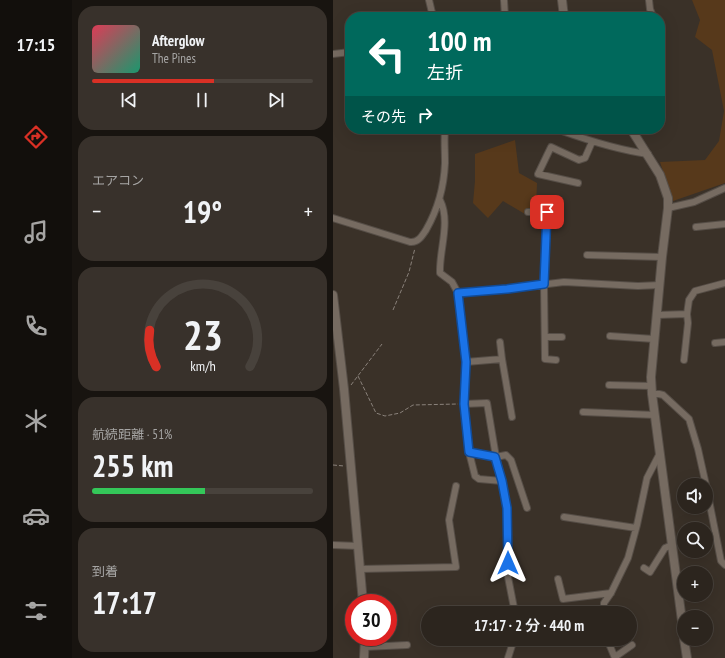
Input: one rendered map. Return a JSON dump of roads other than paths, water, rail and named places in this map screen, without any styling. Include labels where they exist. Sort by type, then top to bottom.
[{"type":"street","points":[[429,0],[432,12]]},
{"type":"street","points":[[504,0],[505,12]]},
{"type":"street","points":[[562,0],[563,12]]},
{"type":"street","points":[[649,0],[651,12]]},
{"type":"street","points":[[333,54],[345,53]]},
{"type":"street","points":[[333,218],[410,242],[414,243],[417,241],[427,228],[440,200],[445,163],[444,134]]},
{"type":"street","points":[[570,134],[592,142],[628,151],[648,154]]},
{"type":"street","points":[[634,134],[660,175],[667,198],[668,208],[654,339],[652,390],[680,610]]},
{"type":"street","points":[[578,183],[538,174],[551,147],[579,160],[585,158],[592,142]]},
{"type":"street","points":[[668,208],[695,202],[725,188]]},
{"type":"street","points":[[440,200],[443,207],[444,232],[439,262],[440,273],[452,282],[458,293],[466,362],[464,404],[469,452],[475,476],[479,479],[502,481]]},
{"type":"street","points":[[528,212],[547,212],[544,284],[545,359],[556,360]]},
{"type":"street","points":[[696,227],[725,224]]},
{"type":"street","points":[[587,256],[662,257]]},
{"type":"street","points":[[458,293],[564,282],[638,286],[660,285]]},
{"type":"street","points":[[684,360],[689,300],[695,291],[725,283]]},
{"type":"street","points":[[333,295],[344,394],[362,594]]},
{"type":"street","points":[[657,315],[687,314]]},
{"type":"street","points":[[611,336],[654,339]]},
{"type":"street","points":[[545,337],[562,337]]},
{"type":"street","points":[[500,342],[512,417]]},
{"type":"street","points":[[715,343],[725,342]]},
{"type":"street","points":[[466,362],[502,359]]},
{"type":"street","points":[[609,385],[652,390],[663,395],[689,419],[704,478]]},
{"type":"street","points":[[464,404],[487,403],[495,457],[502,481],[507,508],[508,577],[514,606]]},
{"type":"street","points":[[583,412],[655,415]]},
{"type":"street","points":[[469,452],[495,457],[506,455],[511,460],[527,508]]},
{"type":"street","points":[[604,606],[604,603],[611,593],[628,558],[647,478],[660,453]]},
{"type":"street","points":[[360,569],[456,568],[449,520],[456,486]]},
{"type":"street","points":[[712,514],[721,561],[725,565]]},
{"type":"street","points":[[564,517],[636,528]]},
{"type":"street","points":[[333,545],[358,546]]},
{"type":"street","points":[[644,568],[650,572],[665,548],[672,545]]},
{"type":"street","points":[[558,579],[563,599],[611,593]]},
{"type":"street","points":[[364,658],[365,647],[407,645]]},
{"type":"street","points":[[508,658],[512,646]]},
{"type":"street","points":[[610,646],[615,658],[631,646]]},
{"type":"street","points":[[685,646],[687,658]]}]
